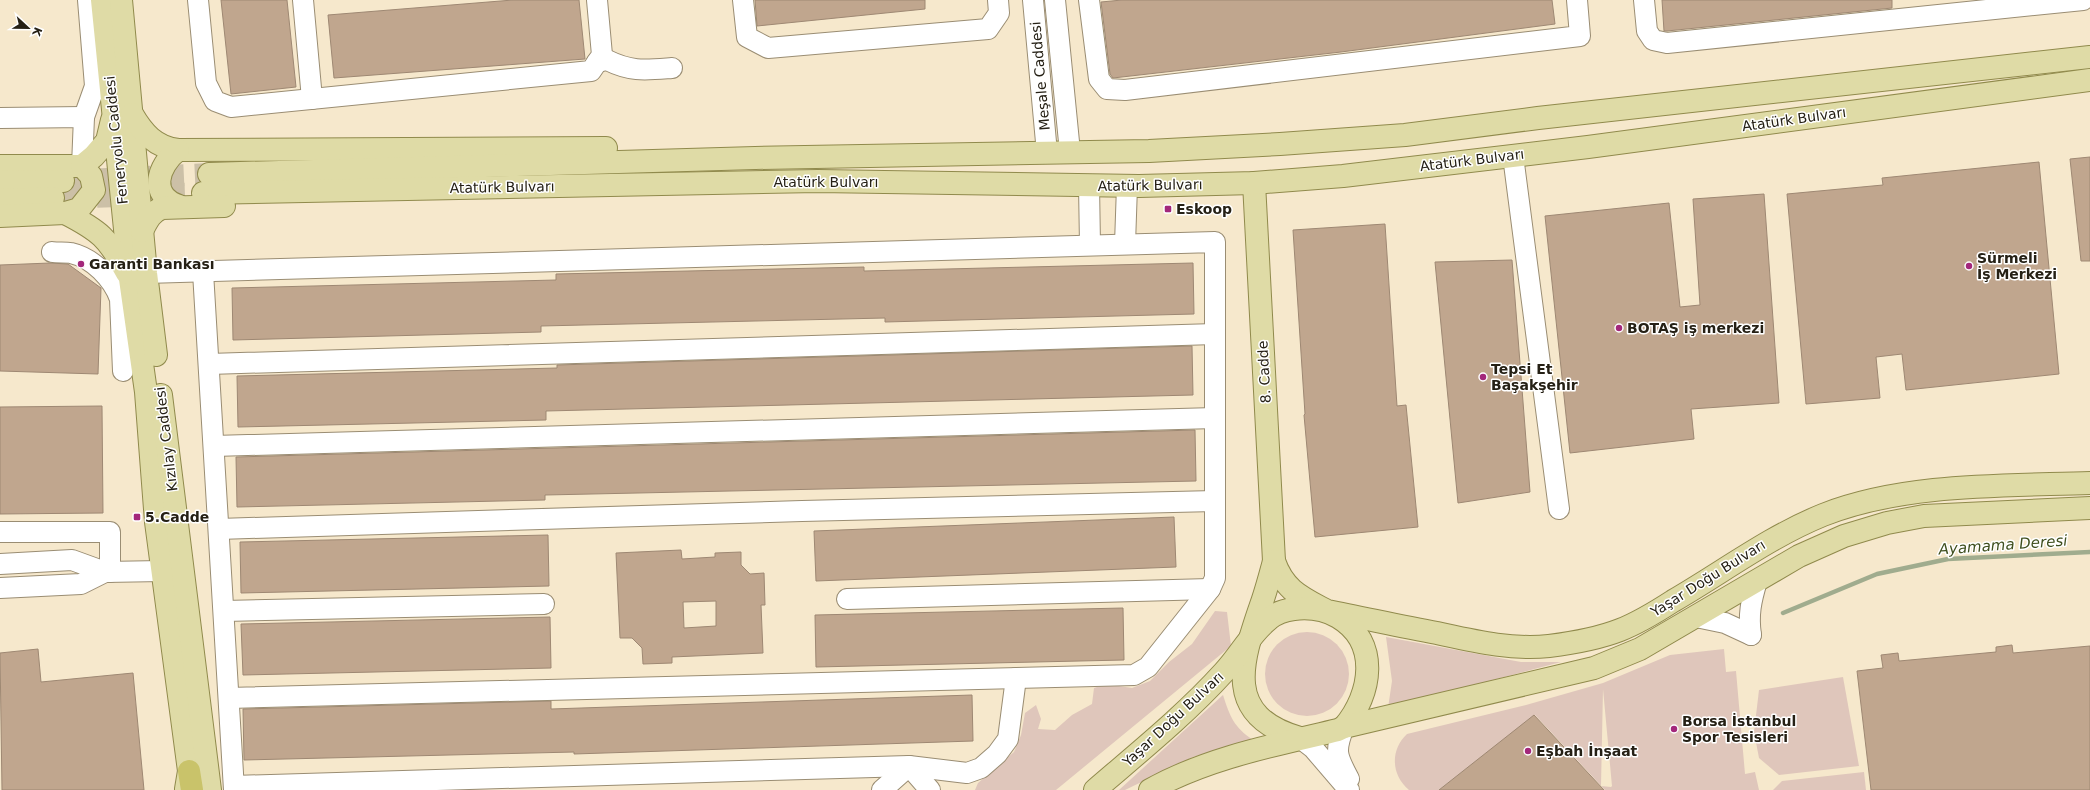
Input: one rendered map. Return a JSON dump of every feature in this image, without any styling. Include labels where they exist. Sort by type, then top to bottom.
[{"type":"main road","name":"Feneryolu Caddesi","points":[[102,0],[103,87],[122,114],[142,231]]},
{"type":"main road","name":"Feneryolu Caddesi","points":[[121,0],[122,114],[138,276]]},
{"type":"main road","name":"Atatürk Bulvarı","points":[[2090,57],[1546,117],[1405,135],[1280,144],[1149,151],[755,158],[206,183],[818,181],[1127,186],[1254,183],[1343,176],[1513,156],[2090,80]]},
{"type":"main road","points":[[0,166],[82,166],[94,156],[107,141],[122,114],[152,140],[168,148],[178,150],[668,148],[755,158]]},
{"type":"main road","points":[[178,150],[163,165],[160,190],[165,199],[179,206]]},
{"type":"main road","points":[[1044,184],[1070,152]]},
{"type":"main road","points":[[0,182],[64,197],[79,209],[94,190],[91,176],[82,166]]},
{"type":"main road","points":[[142,231],[155,210],[179,206],[727,196],[818,181]]},
{"type":"main road","name":"8. Cadde","points":[[1254,183],[1274,561]]},
{"type":"main road","points":[[0,200],[64,197]]},
{"type":"main road","points":[[0,216],[64,197]]},
{"type":"main road","points":[[64,197],[86,224],[104,237],[138,276]]},
{"type":"main road","name":"Kızılay Caddesi","points":[[142,231],[138,276],[156,522],[189,784]]},
{"type":"main road","name":"Kızılay Caddesi","points":[[138,276],[210,790]]},
{"type":"main road","name":"Yaşar Doğu Bulvarı","points":[[1095,790],[1184,713],[1225,672],[1261,626],[1280,612],[1306,608],[1486,643],[1515,646],[1548,646],[1592,639],[1621,630],[1652,614],[1761,545],[1824,515],[1858,504],[1902,495],[1965,488],[2090,483]]},
{"type":"main road","name":"Yaşar Doğu Bulvarı","points":[[1344,726],[1594,668],[1640,649],[1805,553],[1844,536],[1887,523],[1924,516],[2090,508]]},
{"type":"main road","points":[[1247,645],[1274,561]]},
{"type":"main road","name":"Yaşar Doğu Bulvarı","points":[[1150,790],[1204,766],[1300,738],[1338,730],[1344,726],[1357,709],[1365,687],[1368,671],[1366,654],[1355,630],[1346,622],[1304,599],[1285,584],[1279,576],[1274,561]]},
{"type":"main road","name":"Yaşar Doğu Bulvarı","points":[[1247,645],[1243,672],[1244,689],[1249,703],[1267,723],[1289,735],[1300,738]]},
{"type":"street","points":[[82,166],[84,117],[103,87],[88,0]]},
{"type":"street","points":[[198,0],[206,83],[215,100],[231,107],[591,71],[602,54],[597,0]]},
{"type":"street","points":[[303,0],[312,99]]},
{"type":"street","points":[[744,0],[747,37],[768,48],[988,29],[1000,13],[998,0]]},
{"type":"street","name":"Meşale Caddesi","points":[[1033,0],[1047,153]]},
{"type":"street","name":"Meşale Caddesi","points":[[1055,0],[1070,152]]},
{"type":"street","points":[[1089,0],[1099,79],[1107,89],[1125,90],[1580,36],[1577,0]]},
{"type":"street","points":[[1644,0],[1647,31],[1653,40],[1667,43],[2083,0]]},
{"type":"street","points":[[597,62],[607,60],[635,71],[672,68]]},
{"type":"street","points":[[0,118],[84,117]]},
{"type":"street","points":[[1513,156],[1559,509]]},
{"type":"street","points":[[1089,185],[1090,245]]},
{"type":"street","points":[[1125,244],[1127,186]]},
{"type":"street","points":[[138,276],[203,272],[1215,242],[1215,578],[1210,589],[1148,667],[1134,675],[229,698]]},
{"type":"street","points":[[98,267],[112,248]]},
{"type":"street","points":[[52,252],[70,253],[81,256],[98,267],[117,290],[120,299],[123,371]]},
{"type":"street","points":[[203,272],[234,788],[909,766],[967,773],[981,768],[997,754],[1008,739],[1016,678]]},
{"type":"street","points":[[209,364],[1215,334]]},
{"type":"street","points":[[214,446],[1215,418]]},
{"type":"street","points":[[219,529],[802,511],[1215,501]]},
{"type":"street","points":[[0,532],[110,532],[108,572]]},
{"type":"street","points":[[0,564],[72,560],[108,572],[162,571]]},
{"type":"street","points":[[0,588],[81,584],[108,572]]},
{"type":"street","points":[[1696,617],[1725,623],[1751,635],[1749,618],[1750,603],[1757,581]]},
{"type":"street","points":[[847,599],[1210,589]]},
{"type":"street","points":[[224,611],[544,604]]},
{"type":"street","points":[[1344,726],[1338,741],[1337,752],[1354,790]]},
{"type":"street","points":[[1300,738],[1313,748],[1349,790]]},
{"type":"street","points":[[882,790],[909,766]]},
{"type":"street","points":[[909,766],[930,790]]},
{"type":"shaded area","points":[[1215,611],[1227,612],[1231,646],[1056,790],[975,790],[978,783],[1014,752],[1021,735],[1025,713],[1036,705],[1041,719],[1038,729],[1055,730],[1072,715],[1092,704],[1094,688],[1106,684],[1132,688],[1150,681],[1169,662],[1192,644]]},
{"type":"shaded area","points":[[1307,632],[1323,635],[1337,644],[1346,658],[1349,674],[1346,690],[1337,704],[1323,713],[1307,716],[1291,713],[1277,704],[1268,690],[1265,674],[1268,658],[1277,644],[1291,635]]},
{"type":"shaded area","points":[[1386,637],[1521,662],[1561,662],[1388,708],[1392,681]]},
{"type":"shaded area","points":[[1724,649],[1726,672],[1736,671],[1745,774],[1755,772],[1759,790],[1605,790],[1601,786],[1535,715],[1439,790],[1409,790],[1399,777],[1396,770],[1395,755],[1401,740],[1407,734],[1526,705],[1603,683],[1670,655]],"holes":[[[1603,689],[1612,786],[1611,787],[1601,786]]]},
{"type":"shaded area","points":[[1843,677],[1859,766],[1779,775],[1759,758],[1754,732],[1759,690]]},
{"type":"shaded area","points":[[1223,695],[1228,709],[1237,726],[1253,740],[1193,757],[1125,790],[1119,790]]},
{"type":"shaded area","points":[[1864,772],[1866,790],[1773,790],[1782,781]]},
{"type":"building","points":[[221,0],[287,0],[296,87],[231,94]]},
{"type":"building","points":[[513,0],[579,0],[585,59],[334,78],[328,15]]},
{"type":"building","points":[[755,0],[925,0],[925,9],[757,26]]},
{"type":"building","points":[[1122,0],[1552,0],[1555,24],[1341,52],[1113,78],[1110,74],[1101,2]]},
{"type":"building","points":[[1662,0],[1892,0],[1892,8],[1664,31]]},
{"type":"building","points":[[2090,157],[2090,261],[2081,261],[2070,159]]},
{"type":"building","name":"Sürmeli İş Merkezi","points":[[2039,162],[2059,374],[1906,390],[1902,354],[1876,357],[1880,398],[1806,404],[1787,194],[1883,185],[1882,178]]},
{"type":"building","name":"BOTAŞ iş merkezi","points":[[1764,194],[1779,403],[1691,409],[1694,439],[1570,453],[1545,216],[1669,203],[1680,307],[1700,305],[1693,199]]},
{"type":"building","points":[[1385,224],[1397,406],[1406,405],[1418,527],[1315,537],[1304,415],[1293,230]]},
{"type":"building","name":"Tepsi Et Başakşehir","points":[[1512,260],[1530,492],[1458,503],[1435,262]]},
{"type":"building","points":[[50,263],[68,264],[101,288],[98,374],[0,371],[0,265]]},
{"type":"building","points":[[1193,263],[1194,314],[885,322],[885,318],[541,326],[541,332],[233,340],[232,288],[556,280],[556,274],[864,267],[864,271]]},
{"type":"building","points":[[1192,346],[1193,395],[546,411],[546,420],[238,427],[237,376],[557,368],[557,365]]},
{"type":"building","points":[[102,406],[103,513],[0,514],[0,407]]},
{"type":"building","points":[[1195,430],[1196,481],[545,495],[545,500],[237,507],[236,457]]},
{"type":"building","points":[[1174,517],[1176,567],[816,581],[814,531]]},
{"type":"building","points":[[548,535],[549,586],[241,593],[240,542]]},
{"type":"building","points":[[681,550],[682,559],[715,557],[715,553],[741,552],[741,565],[750,574],[764,573],[765,605],[761,605],[763,653],[672,657],[672,663],[643,664],[642,648],[632,638],[620,638],[616,553]],"holes":[[[716,601],[716,626],[684,628],[683,602]]]},
{"type":"building","points":[[1123,608],[1124,660],[816,667],[815,615]]},
{"type":"building","points":[[550,617],[551,668],[243,675],[241,624]]},
{"type":"building","points":[[2012,645],[2013,653],[2090,646],[2090,790],[1871,790],[1857,671],[1883,668],[1881,655],[1898,653],[1899,661],[1996,652],[1996,647]]},
{"type":"building","points":[[38,649],[41,682],[133,673],[144,790],[2,790],[0,653]]},
{"type":"building","points":[[972,695],[973,741],[574,754],[574,752],[244,760],[243,709],[551,701],[551,709]]},
{"type":"building","name":"Eşbah İnşaat","points":[[1534,715],[1604,790],[1439,790]]},
{"type":"waterway","name":"Ayamama Deresi","points":[[1783,613],[1877,574],[1948,559],[2090,552]]},
{"type":"tunnel","points":[[63,181],[209,174]]},
{"type":"tunnel","points":[[64,198],[203,193]]},
{"type":"place","name":"Eskoop","points":[[1168,209]]},
{"type":"place","name":"Garanti Bankası","points":[[81,264]]},
{"type":"place","name":"Sürmeli İş Merkezi","points":[[1969,266]]},
{"type":"place","name":"BOTAŞ iş merkezi","points":[[1619,328]]},
{"type":"place","name":"Tepsi Et Başakşehir","points":[[1483,377]]},
{"type":"place","name":"5.Cadde","points":[[137,517]]},
{"type":"place","name":"Borsa İstanbul Spor Tesisleri","points":[[1674,729]]},
{"type":"place","name":"Eşbah İnşaat","points":[[1528,751]]}]
